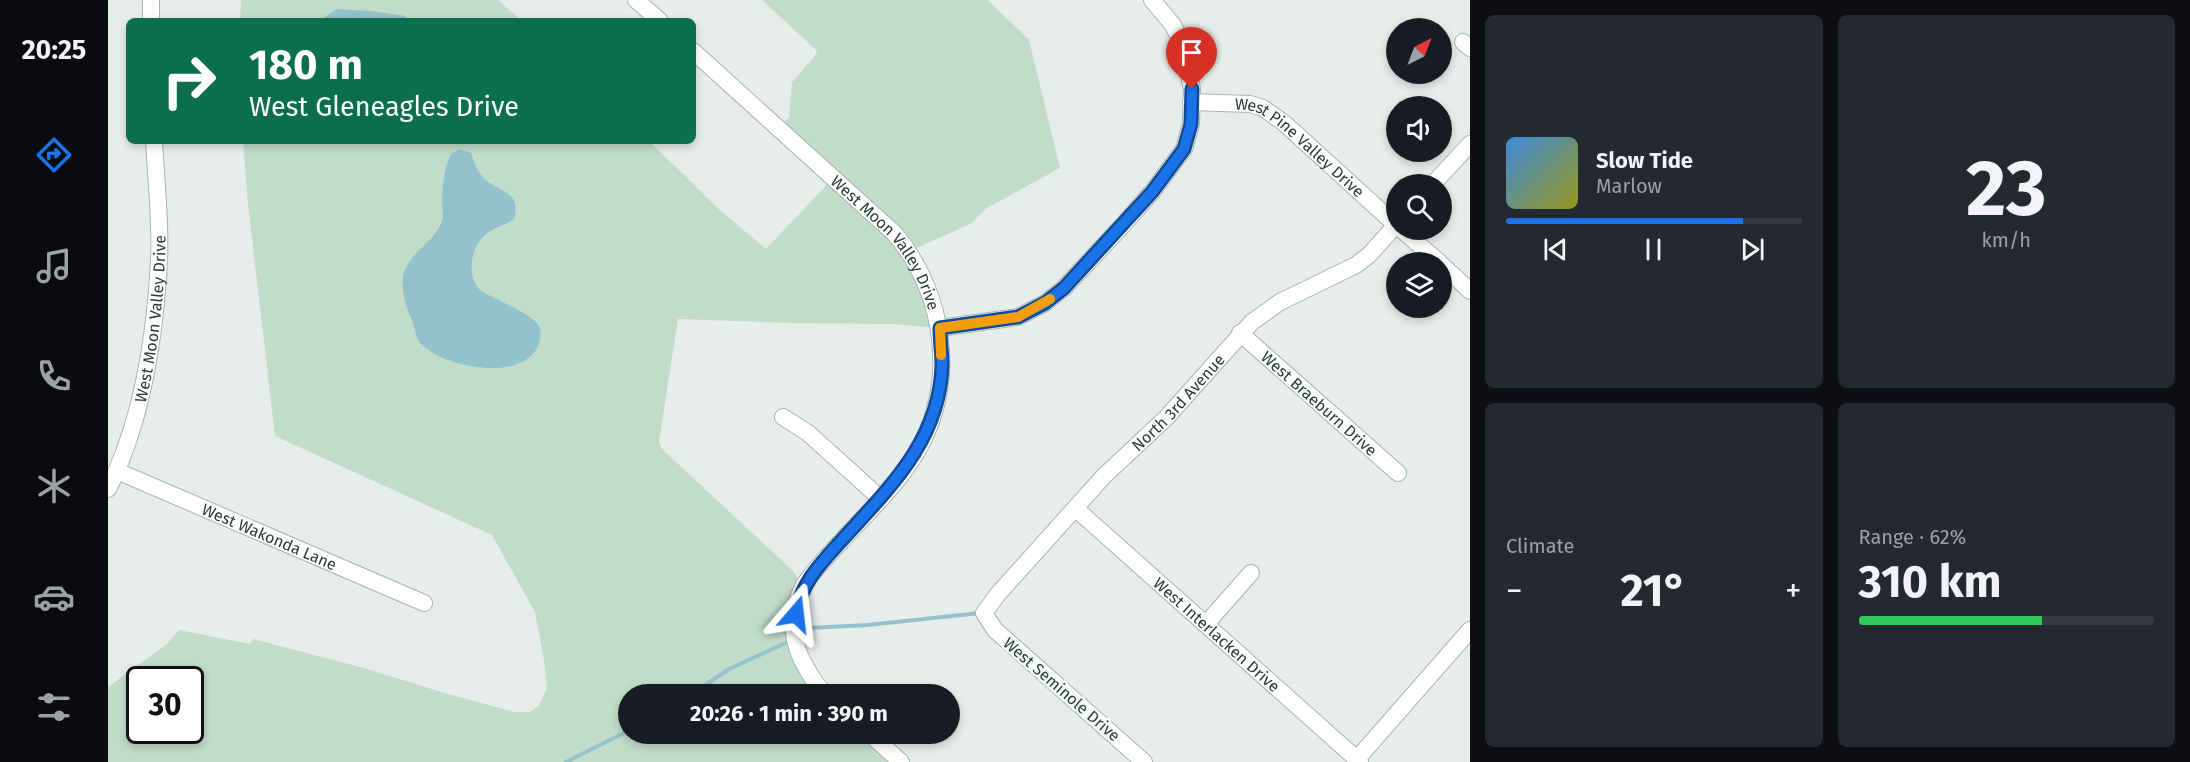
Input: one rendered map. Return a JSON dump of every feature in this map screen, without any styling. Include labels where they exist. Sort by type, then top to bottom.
[{"type":"street","points":[[151,0],[151,18]]},
{"type":"street","points":[[636,0],[657,18]]},
{"type":"street","points":[[940,328],[1018,317],[1045,303],[1064,288],[1152,192],[1184,149],[1191,124],[1192,89],[1183,47],[1173,24],[1152,0]]},
{"type":"street","name":"West Moon Valley Drive","points":[[696,54],[895,234],[910,251],[930,291],[940,328],[942,366],[938,395],[931,419],[915,454],[880,498],[815,570],[798,599],[793,628],[794,639],[798,656],[817,684]]},
{"type":"street","name":"West Pine Valley Drive","points":[[1191,102],[1250,104],[1263,108],[1284,123],[1386,216]]},
{"type":"street","name":"West Moon Valley Drive","points":[[108,489],[117,471],[135,414],[150,356],[159,260],[154,144]]},
{"type":"street","points":[[1442,174],[1470,144]]},
{"type":"street","name":"North 3rd Avenue","points":[[984,613],[998,594],[1104,476],[1166,418],[1240,333],[1280,302],[1356,265],[1369,255],[1386,236]]},
{"type":"street","points":[[1413,240],[1427,252]]},
{"type":"street","points":[[1452,275],[1470,291]]},
{"type":"street","name":"West Braeburn Drive","points":[[1240,333],[1398,474]]},
{"type":"street","points":[[783,417],[808,433],[880,498]]},
{"type":"street","name":"West Wakonda Lane","points":[[117,471],[424,603]]},
{"type":"street","name":"West Interlacken Drive","points":[[1075,508],[1358,760]]},
{"type":"street","points":[[1206,624],[1251,573]]},
{"type":"street","name":"West Seminole Drive","points":[[984,613],[995,630],[1144,762]]},
{"type":"street","points":[[1358,760],[1470,630]]},
{"type":"street","points":[[881,744],[901,762]]},
{"type":"green space","points":[[241,0],[498,0],[519,18],[240,18]]},
{"type":"green space","points":[[762,0],[988,0],[1029,40],[1060,168],[987,208],[970,224],[910,251],[940,328],[894,324],[678,319],[659,441],[662,449],[792,570],[804,586],[793,628],[821,684],[618,684],[618,744],[881,744],[901,762],[108,762],[108,687],[126,674],[126,744],[204,744],[204,666],[137,666],[167,644],[179,630],[250,644],[253,639],[515,712],[529,712],[538,707],[547,688],[535,612],[492,535],[275,436],[243,144],[652,144],[722,212],[766,249],[823,189],[832,176],[779,128],[789,117],[792,82],[817,51]]},
{"type":"water","points":[[337,9],[372,11],[407,18],[324,18]]},
{"type":"water","points":[[460,149],[471,153],[477,168],[487,181],[511,196],[515,209],[514,219],[485,235],[476,247],[472,263],[473,279],[481,291],[530,317],[539,326],[541,333],[539,344],[531,356],[518,364],[502,368],[465,365],[433,353],[418,340],[406,304],[403,276],[410,261],[439,228],[443,214],[442,190],[445,172],[451,154]]},
{"type":"waterway","points":[[798,634],[808,628],[868,625],[980,613]]},
{"type":"waterway","points":[[707,684],[729,669],[790,641]]},
{"type":"waterway","points":[[566,762],[618,736]]},
{"type":"slow traffic","points":[[941,355],[940,328],[1018,317],[1050,299]]},
{"type":"route","points":[[796,614],[798,599],[815,570],[892,484],[915,454],[924,437],[938,395],[942,366],[940,328],[1018,317],[1045,303],[1064,288],[1152,192],[1184,149],[1191,124],[1192,89]]}]
